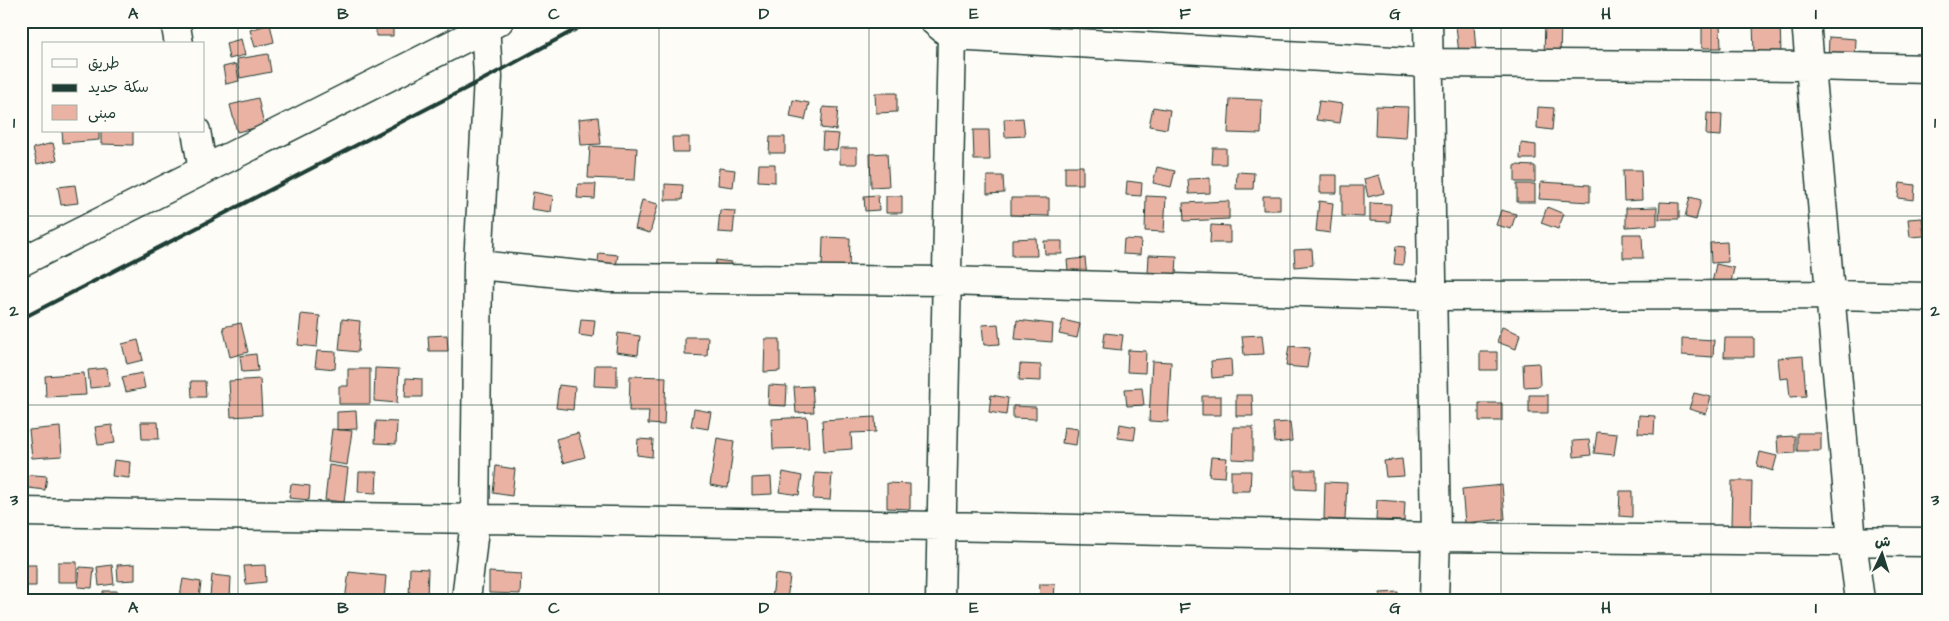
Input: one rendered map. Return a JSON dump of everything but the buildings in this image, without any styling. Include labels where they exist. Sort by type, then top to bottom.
[{"type":"street","points":[[175,21],[179,42]]},
{"type":"street","points":[[1428,21],[1436,537],[1434,600]]},
{"type":"street","points":[[1806,21],[1852,541],[1860,600]]},
{"type":"street","points":[[21,262],[490,24],[478,265],[475,520],[466,600]]},
{"type":"street","points":[[940,600],[947,281],[943,29],[1429,63],[1810,66],[1928,69]]},
{"type":"street","points":[[196,132],[204,170]]},
{"type":"street","points":[[478,265],[610,278],[947,281],[1432,296],[1830,295],[1928,298]]},
{"type":"street","points":[[21,512],[941,526],[1436,537],[1928,542]]},
{"type":"railway","points":[[21,319],[488,77],[591,21]]}]
